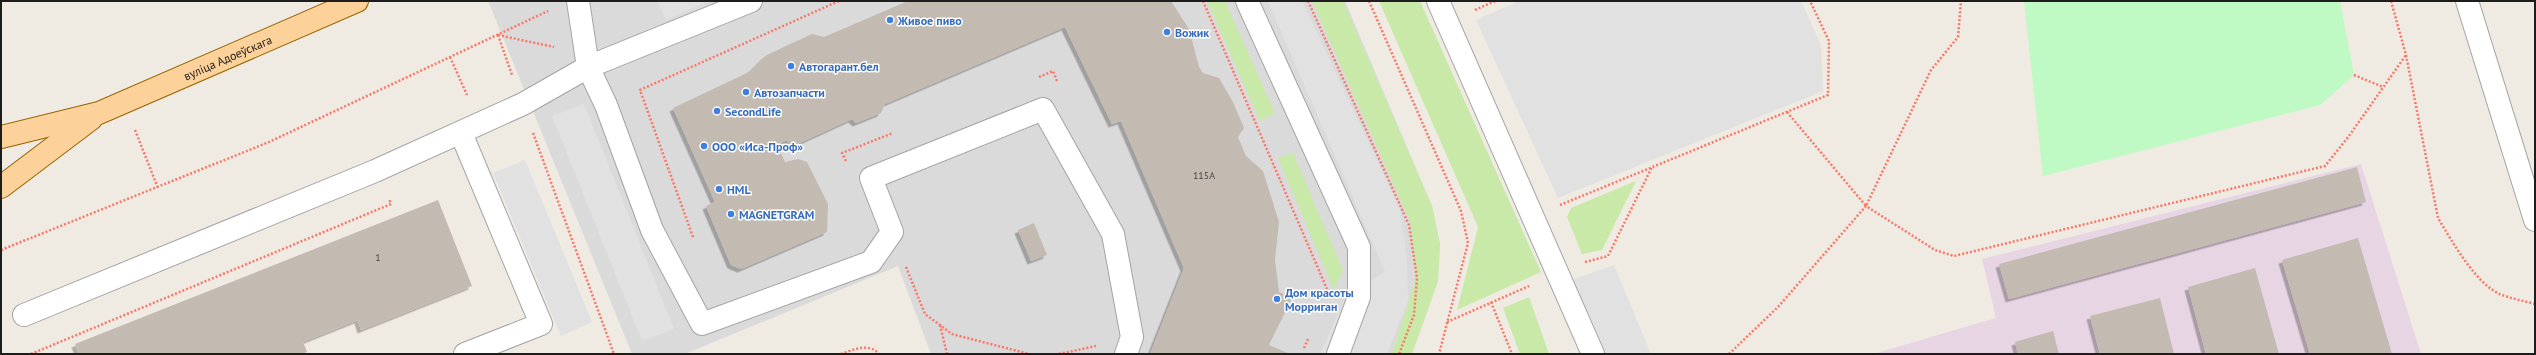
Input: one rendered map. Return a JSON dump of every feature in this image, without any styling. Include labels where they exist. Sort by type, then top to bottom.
[{"type":"main road","name":"вуліца Адоеўскага","points":[[1,137],[98,114],[357,1]]},
{"type":"main road","name":"вуліца Адоеўскага","points":[[1,188],[98,114]]},
{"type":"lane","points":[[578,1],[587,60],[606,105],[652,230],[702,324],[871,262],[892,232],[871,178],[1042,109],[1113,234],[1132,337],[1126,354]]},
{"type":"lane","points":[[24,315],[375,171],[470,129],[523,104],[587,60],[751,1]]},
{"type":"lane","points":[[1246,1],[1359,247],[1358,297],[1338,354]]},
{"type":"lane","points":[[1438,1],[1593,354]]},
{"type":"lane","points":[[2467,1],[2535,220]]},
{"type":"lane","points":[[465,354],[541,324],[470,129]]},
{"type":"path","points":[[1203,1],[1328,294]]},
{"type":"path","points":[[1308,1],[1409,224],[1417,278],[1414,315],[1399,354]]},
{"type":"path","points":[[1370,1],[1461,211],[1468,243],[1439,354]]},
{"type":"path","points":[[1556,208],[1652,166],[1828,95],[1829,41],[1810,1]]},
{"type":"path","points":[[1730,354],[1778,307],[1866,206],[1931,70],[1958,37],[1962,1]]},
{"type":"path","points":[[2391,1],[2406,55],[2438,218],[2450,238],[2480,278],[2501,295],[2535,304]]},
{"type":"path","points":[[1,250],[269,142],[550,10]]},
{"type":"path","points":[[498,35],[587,60]]},
{"type":"path","points":[[498,35],[614,354]]},
{"type":"path","points":[[1787,112],[1866,206],[1936,250],[1954,256],[1974,253],[2325,166],[2406,55]]},
{"type":"path","points":[[450,57],[470,129]]},
{"type":"path","points":[[2354,75],[2383,87]]},
{"type":"path","points":[[124,102],[158,188]]},
{"type":"path","points":[[1447,322],[1573,265],[1608,256],[1652,166]]},
{"type":"path","points":[[31,354],[391,204],[375,171]]},
{"type":"path","points":[[892,232],[925,314],[952,334],[1028,354]]},
{"type":"path","points":[[1491,302],[1512,354]]},
{"type":"path","points":[[940,325],[948,354]]},
{"type":"path","points":[[1304,348],[1310,334]]},
{"type":"path","points":[[840,354],[866,347],[875,350],[879,354]]},
{"type":"shaded area","points":[[488,1],[1345,1],[1432,206],[1440,244],[1438,281],[1412,354],[931,354],[898,266],[685,354],[632,354]]},
{"type":"shaded area","points":[[657,1],[709,1],[666,20]]},
{"type":"shaded area","points":[[1268,1],[1302,1],[1400,209],[1407,260],[1408,301],[1387,354],[1320,354],[1347,294],[1385,272]]},
{"type":"shaded area","points":[[1519,1],[1801,1],[1821,45],[1823,91],[1558,198],[1476,20]]},
{"type":"shaded area","points":[[584,104],[674,329],[642,341],[552,116]]},
{"type":"shaded area","points":[[525,160],[592,322],[561,336],[493,173]]},
{"type":"shaded area","points":[[2361,164],[2421,354],[1873,354],[1996,318],[1982,259]]},
{"type":"shaded area","points":[[1614,265],[1651,354],[1602,354],[1569,281]]},
{"type":"green space","points":[[1207,1],[1225,1],[1275,113],[1260,121]]},
{"type":"green space","points":[[1312,1],[1343,1],[1432,206],[1440,244],[1438,281],[1412,354],[1392,354],[1416,278],[1410,221]]},
{"type":"green space","points":[[1379,1],[1420,1],[1541,272],[1457,310],[1478,227]]},
{"type":"green space","points":[[2024,1],[2340,1],[2354,75],[2320,105],[2043,176]]},
{"type":"green space","points":[[1293,153],[1343,270],[1334,290],[1278,158]]},
{"type":"green space","points":[[1636,181],[1602,250],[1582,254],[1567,217],[1571,208]]},
{"type":"green space","points":[[1529,297],[1549,354],[1520,354],[1503,308]]},
{"type":"building","points":[[908,1],[1171,1],[1189,29],[1199,67],[1203,73],[1219,78],[1233,102],[1244,128],[1238,137],[1246,156],[1263,171],[1279,222],[1275,260],[1279,292],[1292,298],[1269,345],[1290,354],[1150,354],[1184,268],[1121,121],[1112,124],[1065,27],[885,104],[881,113],[856,123],[852,119],[791,147],[787,140],[777,145],[785,162],[798,159],[807,162],[828,204],[827,232],[741,269],[731,265],[706,206],[715,202],[673,108],[749,72],[765,56],[812,34],[824,37]]},
{"type":"building","points":[[2357,167],[2366,202],[2009,299],[1999,264]]},
{"type":"building","points":[[438,200],[472,286],[361,330],[358,320],[303,342],[307,352],[301,354],[79,354],[75,344]]},
{"type":"building","points":[[1034,223],[1047,255],[1031,261],[1018,230]]},
{"type":"building","points":[[2358,238],[2392,354],[2310,354],[2282,260]]},
{"type":"building","points":[[2255,268],[2279,354],[2206,354],[2188,287]]},
{"type":"building","points":[[2160,298],[2174,354],[2100,354],[2090,316]]},
{"type":"building","points":[[2053,331],[2059,354],[2018,354],[2015,342]]},
{"type":"place","name":"Живое пиво","points":[[890,20]]},
{"type":"place","name":"Вожик","points":[[1167,32]]},
{"type":"place","name":"Автогарант.бел","points":[[791,66]]},
{"type":"place","name":"Автозапчасти","points":[[746,92]]},
{"type":"place","name":"SecondLife","points":[[717,111]]},
{"type":"place","name":"ООО «Иса-Проф»","points":[[704,146]]},
{"type":"place","name":"HML","points":[[719,189]]},
{"type":"place","name":"MAGNETGRAM","points":[[731,214]]},
{"type":"place","name":"Дом красоты Морриган","points":[[1277,299]]}]
